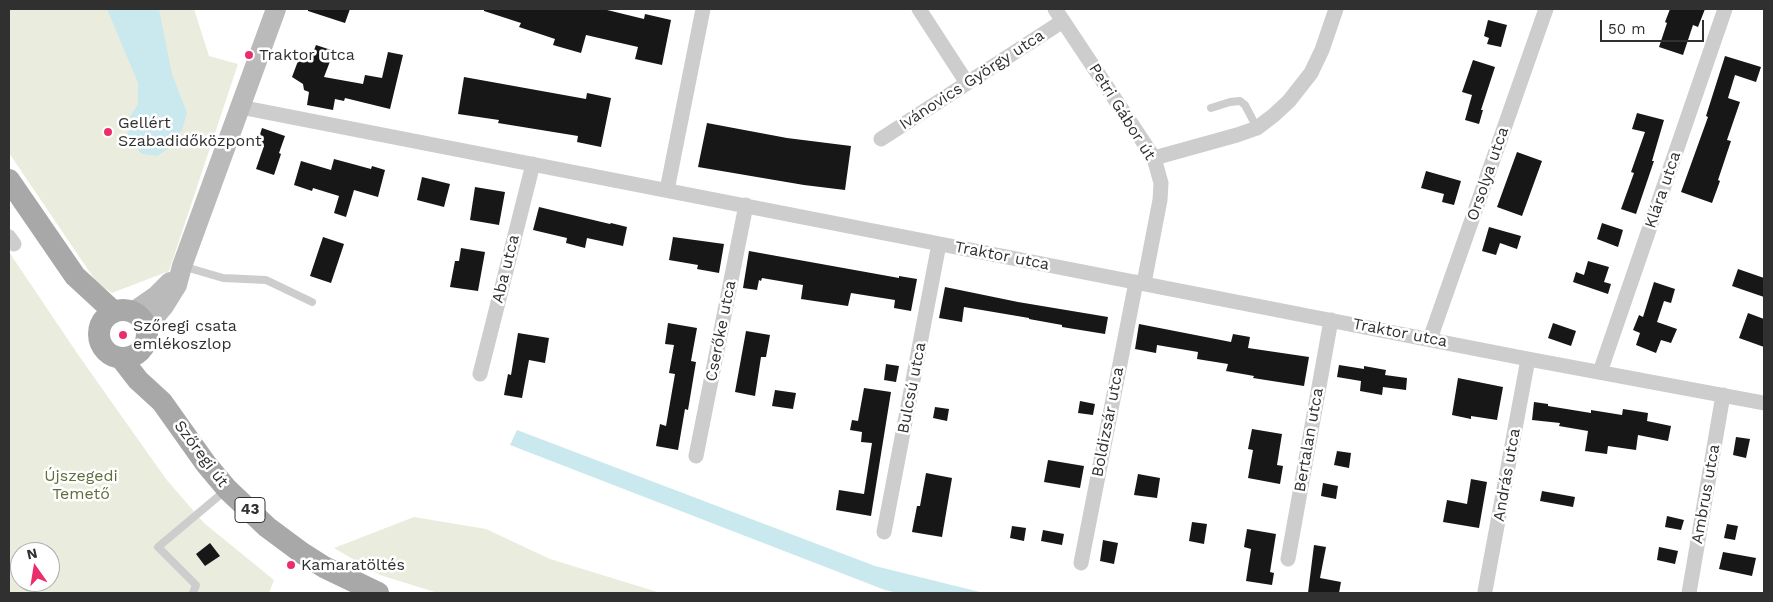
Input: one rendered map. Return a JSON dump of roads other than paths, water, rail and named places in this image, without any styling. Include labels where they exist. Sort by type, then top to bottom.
[{"type":"main road","name":"Szőregi út","points":[[9,180],[74,276],[99,330],[99,338],[106,352],[121,358],[138,380],[162,402],[206,464],[227,489],[266,527],[302,553],[368,592]]},
{"type":"main road","name":"Szőregi út","points":[[74,276],[131,317]]},
{"type":"main road","points":[[99,330],[104,319],[131,317],[147,339],[142,350],[128,358],[121,358]]},
{"type":"main road","name":"Szőregi út","points":[[142,350],[162,402]]},
{"type":"street","points":[[131,317],[164,306],[178,285],[182,266],[276,9]]},
{"type":"street","points":[[667,190],[703,9]]},
{"type":"street","points":[[919,9],[967,83]]},
{"type":"street","points":[[1154,158],[1257,128],[1274,115],[1289,101],[1311,73],[1322,50],[1336,9]]},
{"type":"street","name":"Orsolya utca","points":[[1430,340],[1546,9]]},
{"type":"street","name":"Klára utca","points":[[1600,372],[1725,9]]},
{"type":"street","name":"Ivánovics György utca","points":[[882,138],[967,83],[1059,15]]},
{"type":"street","name":"Petri Gábor út","points":[[1059,15],[1154,158],[1161,183],[1160,200],[1140,283]]},
{"type":"street","name":"Traktor utca","points":[[240,107],[1430,340],[1764,403]]},
{"type":"street","name":"Aba utca","points":[[480,374],[533,164]]},
{"type":"street","name":"Cserőke utca","points":[[696,456],[746,205]]},
{"type":"street","name":"Bulcsú utca","points":[[884,532],[939,244]]},
{"type":"street","name":"Boldizsár utca","points":[[1080,563],[1140,283]]},
{"type":"street","name":"Bertalan utca","points":[[1288,559],[1331,320]]},
{"type":"street","name":"András utca","points":[[1485,591],[1528,359]]},
{"type":"street","name":"Ambrus utca","points":[[1689,593],[1723,395]]},
{"type":"lane","points":[[1211,108],[1240,101],[1245,105],[1257,128]]},
{"type":"lane","points":[[182,266],[223,278],[266,280],[312,302]]},
{"type":"lane","points":[[193,593],[196,585],[158,547],[227,489]]},
{"type":"water","points":[[107,9],[159,9],[172,74],[187,113],[182,130],[169,148],[157,156],[142,154],[128,135],[126,123],[138,104],[138,83]]},
{"type":"water","points":[[517,430],[875,566],[984,593],[898,593],[885,590],[510,445]]},
{"type":"place","name":"Traktor utca","points":[[249,55]]},
{"type":"place","name":"Gellért Szabadidőközpont","points":[[108,132]]},
{"type":"place","name":"Szőregi csata emlékoszlop","points":[[123,335]]},
{"type":"place","name":"Kamaratöltés","points":[[291,565]]},
{"type":"park label","name":"Újszegedi Temető","points":[[81,485]]}]
